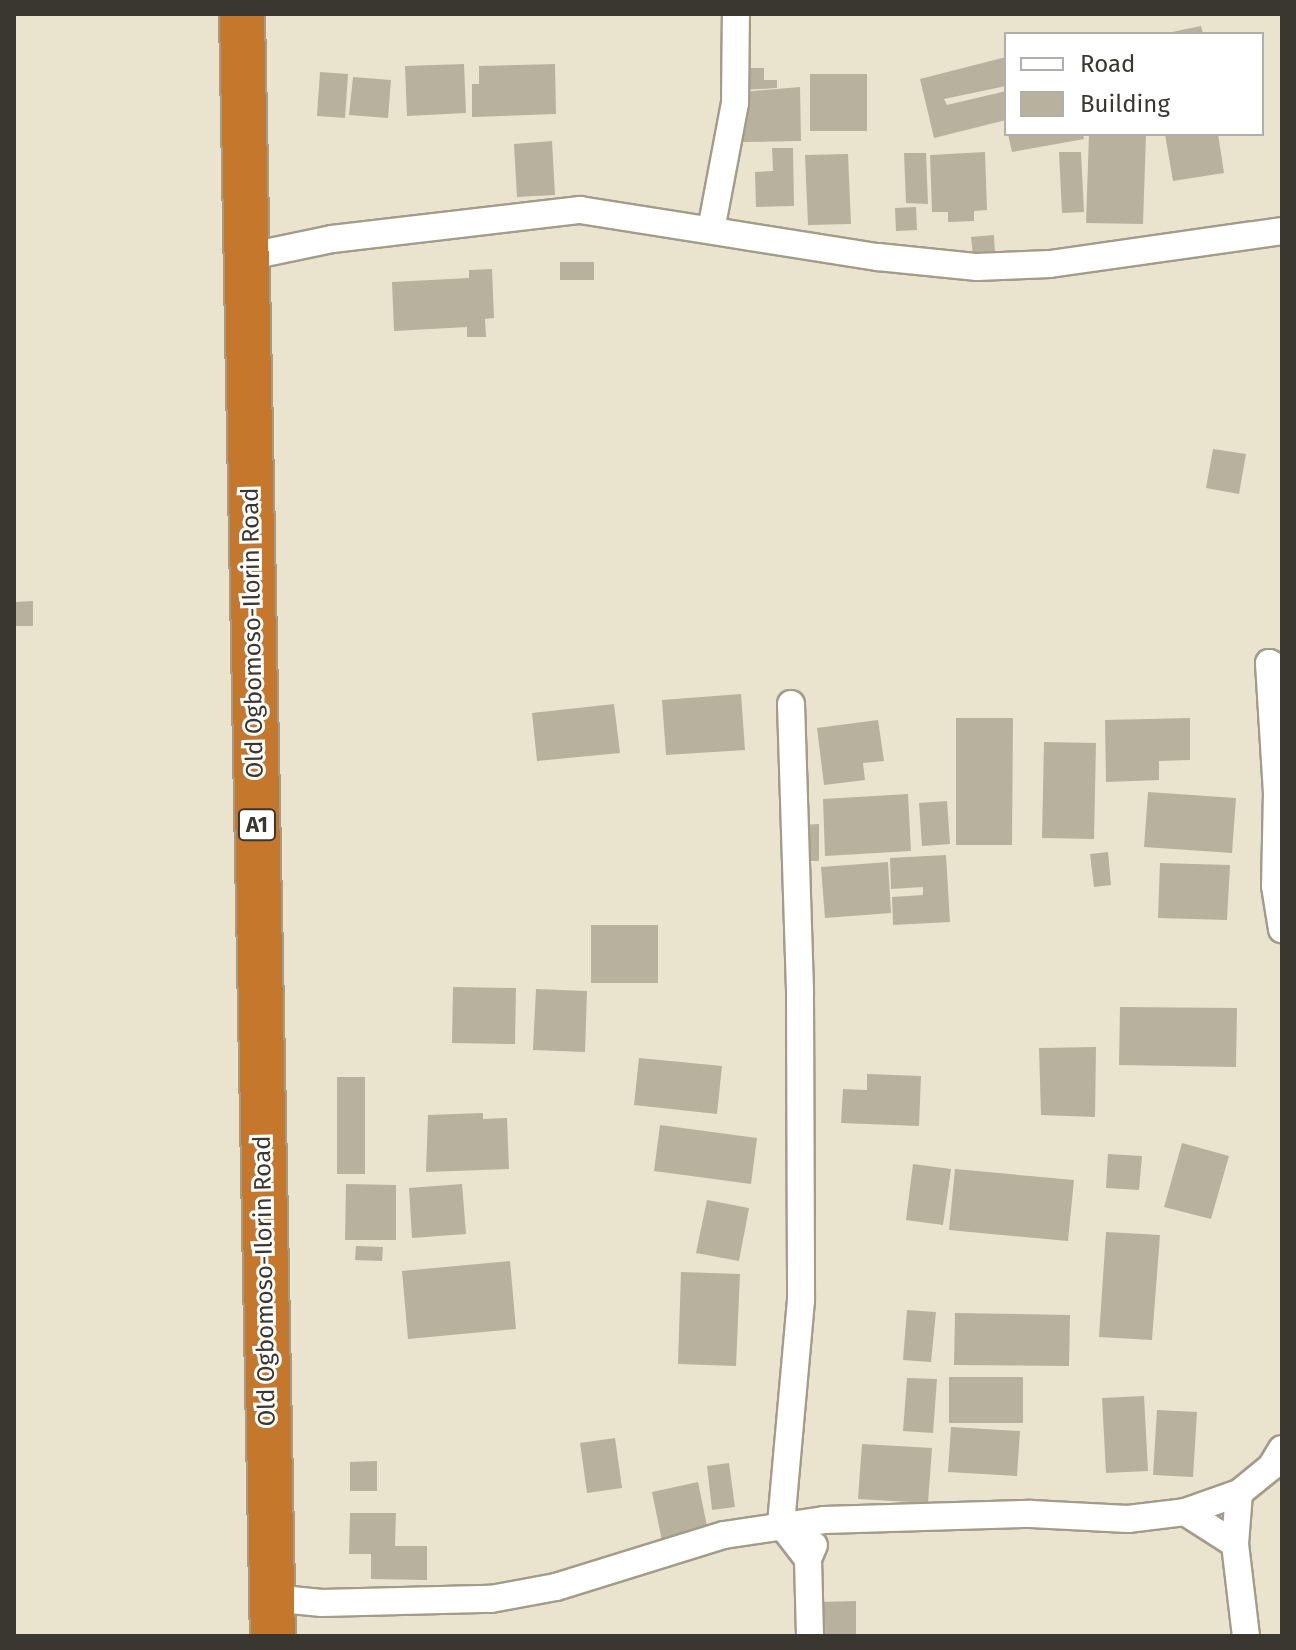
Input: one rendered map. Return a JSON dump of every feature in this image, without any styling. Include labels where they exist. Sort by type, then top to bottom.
[{"type":"highway","name":"Old Ogbomoso-Ilorin Road","points":[[242,14],[272,1617]]},
{"type":"street","points":[[711,230],[735,103],[736,14]]},
{"type":"street","points":[[246,257],[332,239],[544,211],[580,210],[878,257],[977,267],[1050,264],[1282,231]]},
{"type":"street","points":[[1282,669],[1269,663],[1277,792],[1275,886],[1282,929]]},
{"type":"street","points":[[791,704],[793,897],[800,994],[796,1144],[801,1300],[781,1524],[808,1559]]},
{"type":"street","points":[[272,1617],[322,1603],[491,1599],[556,1587],[724,1535],[781,1524],[1031,1514],[1128,1519],[1185,1512],[1239,1493],[1278,1461]]},
{"type":"street","points":[[1239,1493],[1235,1544],[1246,1636]]},
{"type":"street","points":[[1185,1512],[1235,1544]]},
{"type":"street","points":[[810,1636],[808,1559],[824,1520]]},
{"type":"building","points":[[1201,26],[1202,32],[1172,32]]},
{"type":"building","points":[[1004,58],[1004,86],[944,99],[947,105],[1004,91],[1004,120],[934,138],[920,79]]},
{"type":"building","points":[[464,64],[466,113],[407,116],[405,66]]},
{"type":"building","points":[[555,64],[556,114],[472,117],[472,84],[479,84],[479,66]]},
{"type":"building","points":[[742,68],[764,68],[764,80],[777,80],[777,88],[743,90]]},
{"type":"building","points":[[320,72],[348,74],[345,118],[317,116]]},
{"type":"building","points":[[810,74],[867,74],[867,131],[810,131]]},
{"type":"building","points":[[353,77],[391,80],[388,118],[349,115]]},
{"type":"building","points":[[800,87],[801,141],[742,142],[741,92]]},
{"type":"building","points":[[1008,136],[1083,136],[1084,139],[1012,152]]},
{"type":"building","points":[[1089,136],[1146,136],[1143,224],[1086,223]]},
{"type":"building","points":[[1165,136],[1218,136],[1224,173],[1173,181]]},
{"type":"building","points":[[552,141],[555,195],[517,197],[514,144]]},
{"type":"building","points":[[772,148],[793,148],[794,206],[756,207],[755,172],[773,171]]},
{"type":"building","points":[[985,152],[987,210],[974,211],[974,221],[948,222],[948,212],[932,212],[930,155]]},
{"type":"building","points":[[1059,152],[1081,152],[1084,212],[1062,213]]},
{"type":"building","points":[[904,153],[926,153],[928,204],[906,203]]},
{"type":"building","points":[[848,154],[851,224],[808,225],[805,155]]},
{"type":"building","points":[[916,207],[917,230],[896,231],[895,208]]},
{"type":"building","points":[[994,235],[995,254],[973,256],[971,237]]},
{"type":"building","points":[[560,262],[594,262],[594,280],[560,280]]},
{"type":"building","points":[[492,269],[494,318],[485,319],[486,337],[467,337],[467,327],[394,331],[392,282],[469,278],[469,270]]},
{"type":"building","points":[[1213,449],[1246,454],[1239,494],[1206,488]]},
{"type":"building","points":[[33,601],[33,626],[14,626],[14,602]]},
{"type":"building","points":[[741,694],[745,750],[666,755],[662,700]]},
{"type":"building","points":[[614,704],[620,753],[537,761],[532,713]]},
{"type":"building","points":[[956,718],[1013,718],[1012,845],[956,845]]},
{"type":"building","points":[[1190,718],[1190,760],[1159,761],[1159,780],[1106,782],[1105,720]]},
{"type":"building","points":[[878,720],[884,761],[863,763],[865,780],[824,785],[817,728]]},
{"type":"building","points":[[1044,742],[1096,743],[1094,839],[1042,838]]},
{"type":"building","points":[[1148,792],[1236,798],[1232,853],[1144,847]]},
{"type":"building","points":[[908,794],[911,851],[825,856],[823,799]]},
{"type":"building","points":[[947,801],[950,844],[922,846],[919,803]]},
{"type":"building","points":[[819,824],[819,861],[801,861],[800,825]]},
{"type":"building","points":[[1108,852],[1111,885],[1094,887],[1090,854]]},
{"type":"building","points":[[946,855],[950,922],[893,925],[892,897],[923,895],[923,887],[891,889],[890,858]]},
{"type":"building","points":[[888,862],[891,913],[825,918],[821,867]]},
{"type":"building","points":[[1160,863],[1230,865],[1227,920],[1158,918]]},
{"type":"building","points":[[591,925],[658,925],[658,983],[591,983]]},
{"type":"building","points":[[453,987],[516,988],[515,1044],[452,1043]]},
{"type":"building","points":[[536,989],[587,991],[585,1052],[533,1050]]},
{"type":"building","points":[[1120,1007],[1237,1008],[1236,1067],[1119,1065]]},
{"type":"building","points":[[1096,1047],[1095,1117],[1041,1115],[1039,1048]]},
{"type":"building","points":[[639,1058],[722,1066],[717,1114],[634,1105]]},
{"type":"building","points":[[867,1074],[921,1076],[919,1126],[841,1123],[843,1089],[867,1090]]},
{"type":"building","points":[[337,1077],[365,1077],[365,1174],[337,1174]]},
{"type":"building","points":[[483,1113],[483,1119],[507,1118],[509,1169],[426,1172],[428,1115]]},
{"type":"building","points":[[660,1125],[757,1138],[751,1184],[654,1171]]},
{"type":"building","points":[[1182,1143],[1229,1156],[1211,1219],[1164,1207]]},
{"type":"building","points":[[1108,1154],[1142,1156],[1139,1190],[1106,1188]]},
{"type":"building","points":[[913,1164],[951,1169],[943,1225],[906,1220]]},
{"type":"building","points":[[955,1169],[1074,1180],[1068,1241],[949,1230]]},
{"type":"building","points":[[346,1184],[396,1185],[396,1240],[345,1240]]},
{"type":"building","points":[[462,1184],[466,1234],[412,1238],[409,1188]]},
{"type":"building","points":[[707,1200],[749,1208],[739,1261],[696,1253]]},
{"type":"building","points":[[1106,1232],[1160,1235],[1152,1340],[1099,1337]]},
{"type":"building","points":[[356,1246],[383,1247],[382,1261],[355,1260]]},
{"type":"building","points":[[510,1261],[516,1329],[408,1339],[402,1271]]},
{"type":"building","points":[[681,1272],[740,1274],[736,1366],[678,1364]]},
{"type":"building","points":[[907,1310],[936,1312],[931,1362],[903,1360]]},
{"type":"building","points":[[955,1313],[1070,1315],[1069,1366],[954,1365]]},
{"type":"building","points":[[949,1377],[1023,1377],[1023,1423],[949,1423]]},
{"type":"building","points":[[907,1378],[937,1379],[933,1433],[903,1431]]},
{"type":"building","points":[[1144,1396],[1148,1471],[1106,1473],[1102,1398]]},
{"type":"building","points":[[1157,1410],[1197,1412],[1193,1477],[1153,1475]]},
{"type":"building","points":[[951,1427],[1020,1431],[1017,1476],[948,1472]]},
{"type":"building","points":[[615,1438],[622,1488],[587,1493],[580,1443]]},
{"type":"building","points":[[862,1444],[932,1448],[928,1503],[858,1499]]},
{"type":"building","points":[[377,1461],[377,1491],[350,1491],[350,1462]]},
{"type":"building","points":[[729,1463],[735,1507],[712,1510],[707,1466]]},
{"type":"building","points":[[698,1482],[708,1531],[662,1541],[652,1492]]},
{"type":"building","points":[[350,1513],[396,1513],[395,1546],[427,1546],[427,1580],[371,1579],[371,1554],[349,1554]]},
{"type":"building","points":[[856,1601],[856,1636],[819,1636],[819,1602]]}]
